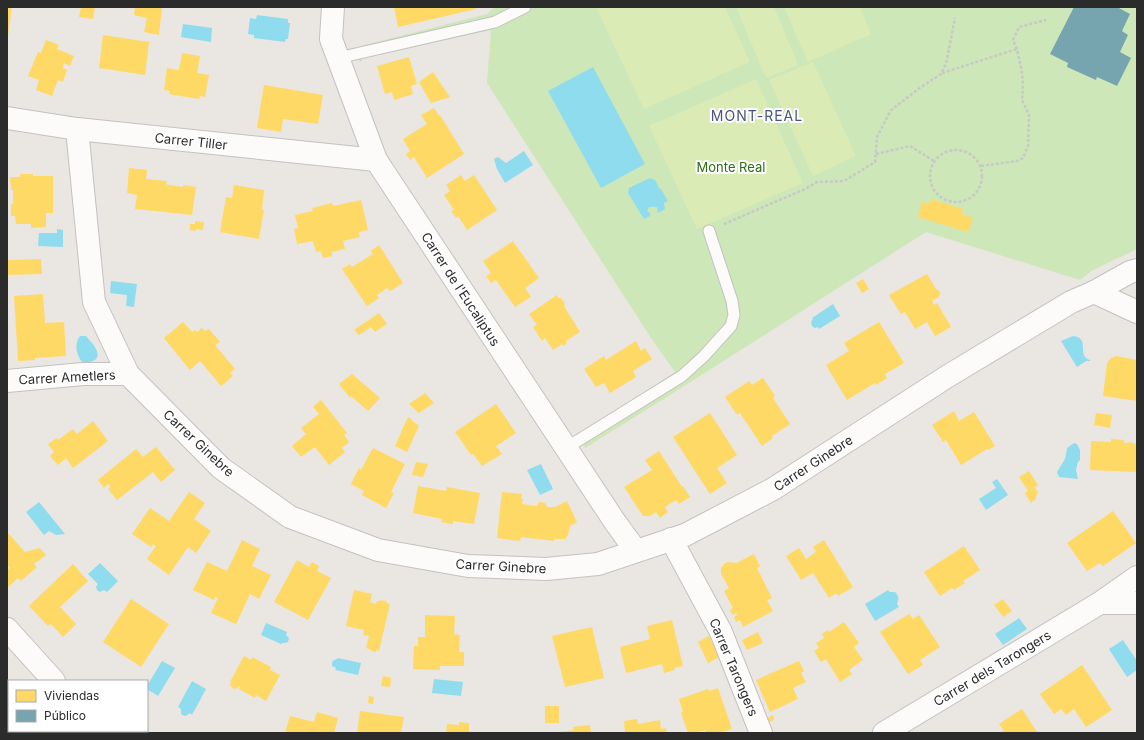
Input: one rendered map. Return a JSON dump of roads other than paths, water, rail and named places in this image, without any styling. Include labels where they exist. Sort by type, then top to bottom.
[{"type":"street","name":"Carrer de l'Eucaliptus","points":[[333,7],[331,39],[376,160],[615,522],[636,551]]},
{"type":"street","name":"Carrer Tiller","points":[[7,118],[77,129],[376,160]]},
{"type":"street","name":"Carrer Ginebre","points":[[77,129],[94,302],[128,374],[222,468],[290,517],[378,550],[468,566],[546,569],[598,564],[685,535],[773,489],[948,376],[1072,302],[1094,292],[1130,272],[1137,270]]},
{"type":"street","points":[[1094,292],[1137,312]]},
{"type":"street","name":"Carrer Ametlers","points":[[7,381],[83,374],[128,374]]},
{"type":"street","name":"Carrer Tarongers","points":[[671,539],[721,632],[760,733]]},
{"type":"street","name":"Carrer dels Tarongers","points":[[884,733],[1100,603],[1137,577]]},
{"type":"street","points":[[1100,603],[1137,603]]},
{"type":"street","points":[[7,629],[53,680]]},
{"type":"lane","points":[[338,58],[495,22],[525,7]]},
{"type":"lane","points":[[566,448],[682,376],[704,356],[731,326],[734,315],[732,301],[709,231]]},
{"type":"water","points":[[257,15],[288,19],[288,23],[290,23],[288,39],[286,39],[285,42],[254,38],[254,35],[248,34],[250,18],[256,19]]},
{"type":"water","points":[[183,24],[212,28],[211,42],[181,37]]},
{"type":"water","points":[[593,67],[645,164],[601,188],[548,91]]},
{"type":"water","points":[[524,151],[533,165],[505,183],[497,169],[494,159],[498,157],[506,163]]},
{"type":"water","points":[[650,178],[655,180],[668,201],[664,203],[665,209],[658,213],[657,207],[649,207],[647,211],[650,213],[650,216],[644,219],[628,193],[629,188]]},
{"type":"water","points":[[57,229],[63,230],[63,247],[38,246],[39,233],[57,233]]},
{"type":"water","points":[[111,281],[137,284],[134,307],[126,306],[127,295],[110,293]]},
{"type":"water","points":[[833,304],[840,316],[819,329],[818,327],[815,328],[812,326],[812,318]]},
{"type":"water","points":[[80,336],[86,336],[93,344],[97,353],[96,359],[88,362],[82,362],[76,346]]},
{"type":"water","points":[[1073,336],[1078,337],[1081,340],[1083,343],[1084,355],[1090,360],[1077,367],[1061,341]]},
{"type":"water","points":[[1074,443],[1077,444],[1080,450],[1080,460],[1076,470],[1078,479],[1059,477],[1057,472],[1065,459],[1067,448]]},
{"type":"water","points":[[541,464],[553,489],[540,495],[527,470]]},
{"type":"water","points":[[997,479],[1008,495],[986,510],[979,499],[996,488],[992,482]]},
{"type":"water","points":[[39,502],[65,534],[56,535],[49,531],[44,535],[26,512]]},
{"type":"water","points":[[100,563],[118,581],[107,592],[104,590],[100,592],[97,590],[96,587],[98,584],[88,574]]},
{"type":"water","points":[[888,590],[890,592],[895,592],[897,595],[897,604],[899,607],[875,621],[865,604]]},
{"type":"water","points":[[1019,618],[1027,629],[1003,645],[995,634]]},
{"type":"water","points":[[266,623],[287,632],[286,635],[289,638],[288,642],[281,644],[261,635]]},
{"type":"water","points":[[1123,640],[1137,661],[1137,670],[1127,677],[1109,649]]},
{"type":"water","points":[[338,658],[361,663],[358,675],[335,670],[336,668],[332,666],[332,662]]},
{"type":"water","points":[[162,661],[175,668],[158,696],[148,690],[148,684]]},
{"type":"water","points":[[434,679],[463,682],[461,696],[432,693]]},
{"type":"water","points":[[192,681],[206,689],[192,715],[190,713],[186,716],[182,715],[181,709],[178,707]]},
{"type":"district","name":"MONT-REAL","points":[[757,115]]},
{"type":"park label","name":"Monte Real","points":[[731,167]]}]
